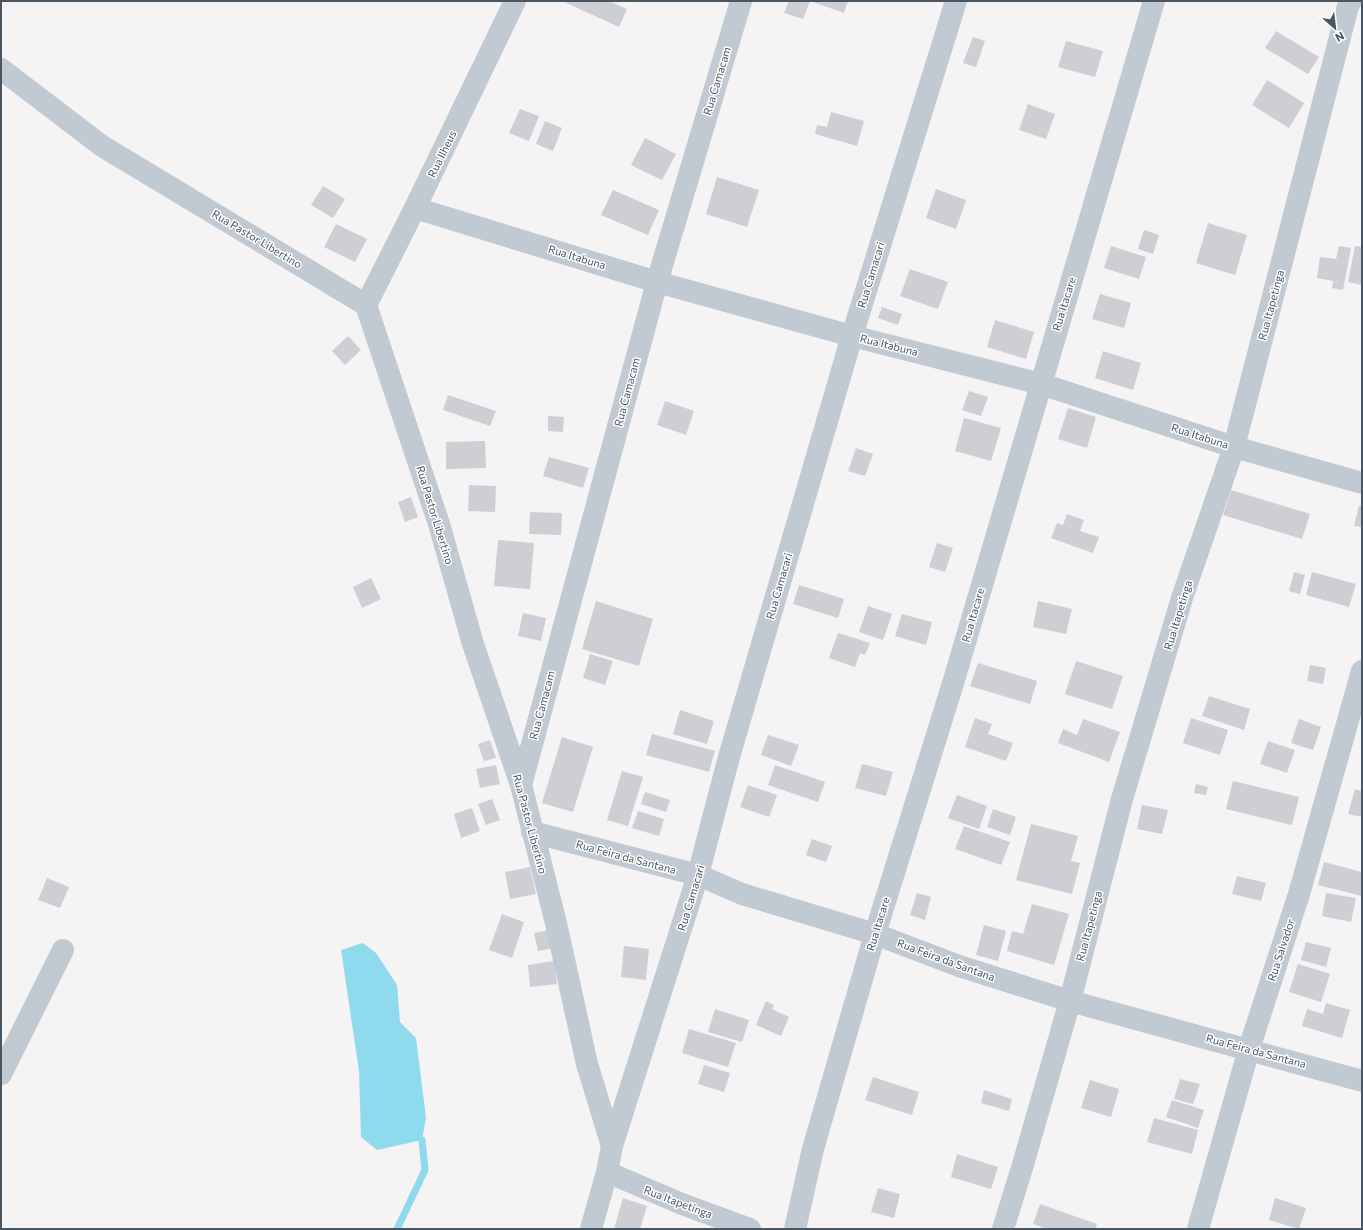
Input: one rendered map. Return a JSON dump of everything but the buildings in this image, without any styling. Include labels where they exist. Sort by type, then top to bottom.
[{"type":"street","name":"Rua Ilheus","points":[[366,305],[415,208],[515,1]]},
{"type":"street","name":"Rua Camacam","points":[[521,785],[657,282],[741,1]]},
{"type":"street","name":"Rua Camacari","points":[[606,1172],[612,1146],[698,875],[729,757],[852,336],[956,1]]},
{"type":"street","name":"Rua Itacare","points":[[794,1229],[812,1148],[875,934],[954,680],[1154,1]]},
{"type":"street","name":"Rua Itapetinga","points":[[1003,1229],[1070,1001],[1122,799],[1182,598],[1234,448],[1348,6],[1351,1]]},
{"type":"street","name":"Rua Pastor Libertino","points":[[1,69],[102,146],[366,305],[439,524],[473,644],[521,785],[556,923],[587,1064],[612,1146]]},
{"type":"street","name":"Rua Itabuna","points":[[415,208],[657,282],[852,336],[1041,384],[1234,448],[1362,483]]},
{"type":"street","name":"Rua Salvador","points":[[1198,1229],[1249,1049],[1299,894],[1362,671]]},
{"type":"street","name":"Rua Feira da Santana","points":[[532,832],[698,875],[742,894],[875,934],[959,966],[1070,1001],[1362,1081]]},
{"type":"street","points":[[1,1074],[63,950]]},
{"type":"street","name":"Rua Itapetinga","points":[[606,1172],[682,1204],[750,1229]]},
{"type":"street","points":[[591,1229],[606,1172]]},
{"type":"water","points":[[363,943],[376,953],[397,985],[400,1022],[416,1038],[426,1118],[422,1140],[377,1150],[361,1137],[359,1071],[341,950]]},
{"type":"waterway","points":[[397,1229],[425,1170],[422,1140]]}]
